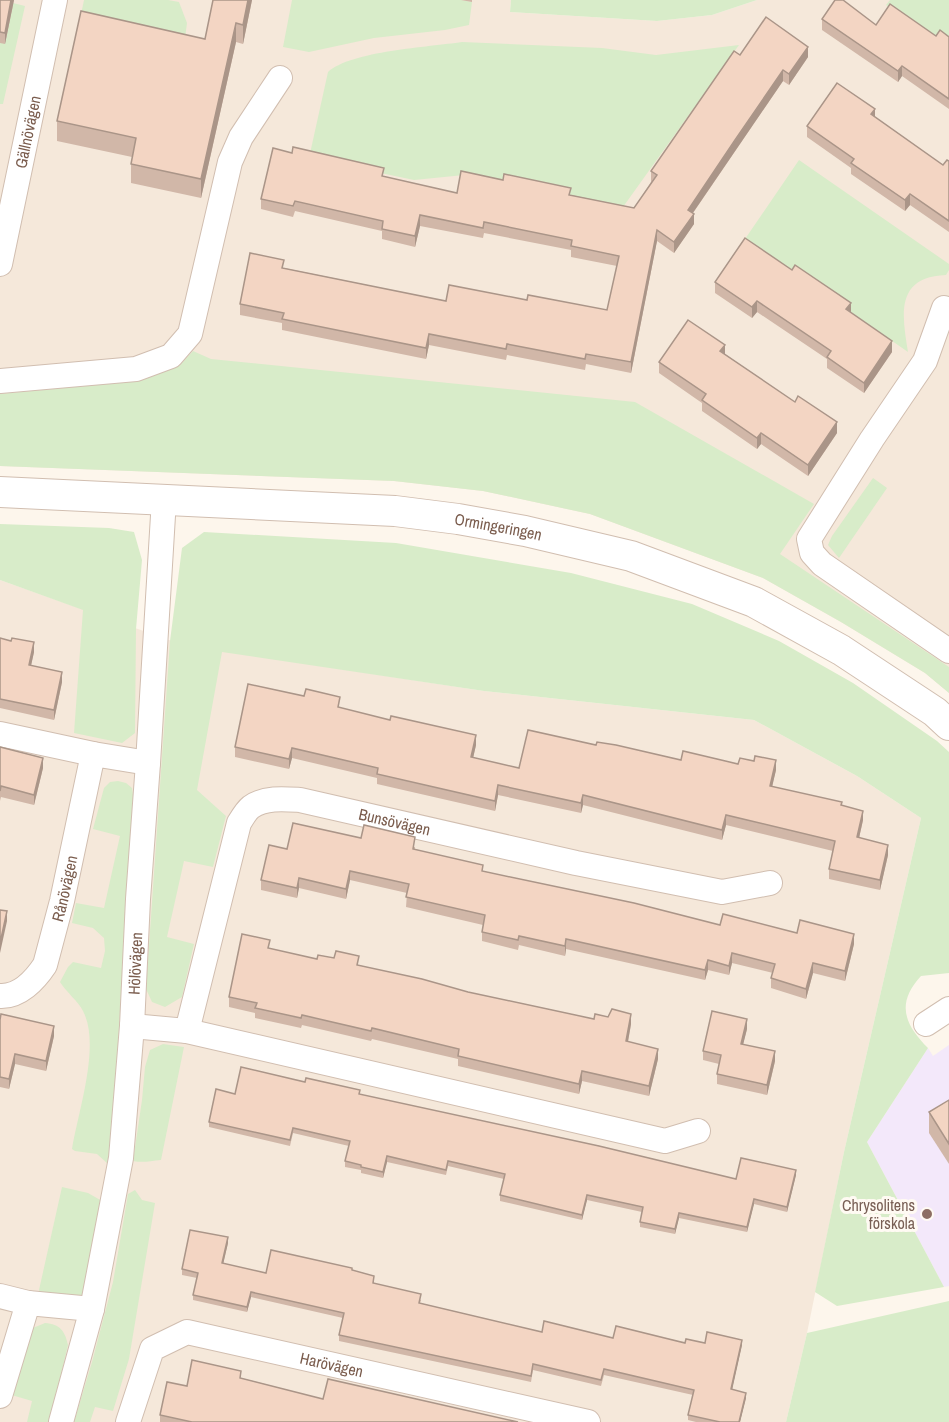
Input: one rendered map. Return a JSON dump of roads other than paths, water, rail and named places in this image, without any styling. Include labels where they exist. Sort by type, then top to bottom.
[{"type":"street","name":"Gällnövägen","points":[[0,264],[41,57],[55,0]]},
{"type":"street","points":[[0,381],[136,369],[171,356],[190,334],[230,162],[241,137],[280,78]]},
{"type":"street","points":[[944,308],[925,361],[872,439],[809,539],[812,553],[822,564],[949,651]]},
{"type":"street","name":"Ormingeringen","points":[[0,492],[333,507],[458,519],[525,531],[631,556],[754,602],[841,650],[935,712],[949,725]]},
{"type":"street","name":"Hölövägen","points":[[61,1422],[92,1309],[121,1158],[132,1026],[164,499]]},
{"type":"street","points":[[0,734],[148,763]]},
{"type":"street","name":"Rånövägen","points":[[0,996],[21,991],[45,965],[62,901],[93,754]]},
{"type":"street","name":"Bunsövägen","points":[[187,1031],[239,823],[251,807],[264,802],[282,799],[300,800],[576,863],[722,892],[770,883]]},
{"type":"street","points":[[926,1024],[949,1009]]},
{"type":"street","points":[[132,1026],[187,1031],[665,1141],[698,1131]]},
{"type":"street","points":[[0,1296],[28,1303],[92,1309]]},
{"type":"street","points":[[0,1396],[28,1303]]},
{"type":"street","name":"Harövägen","points":[[128,1422],[152,1349],[187,1332],[588,1422]]},
{"type":"place","name":"Chrysolitens förskola","points":[[927,1214]]}]
